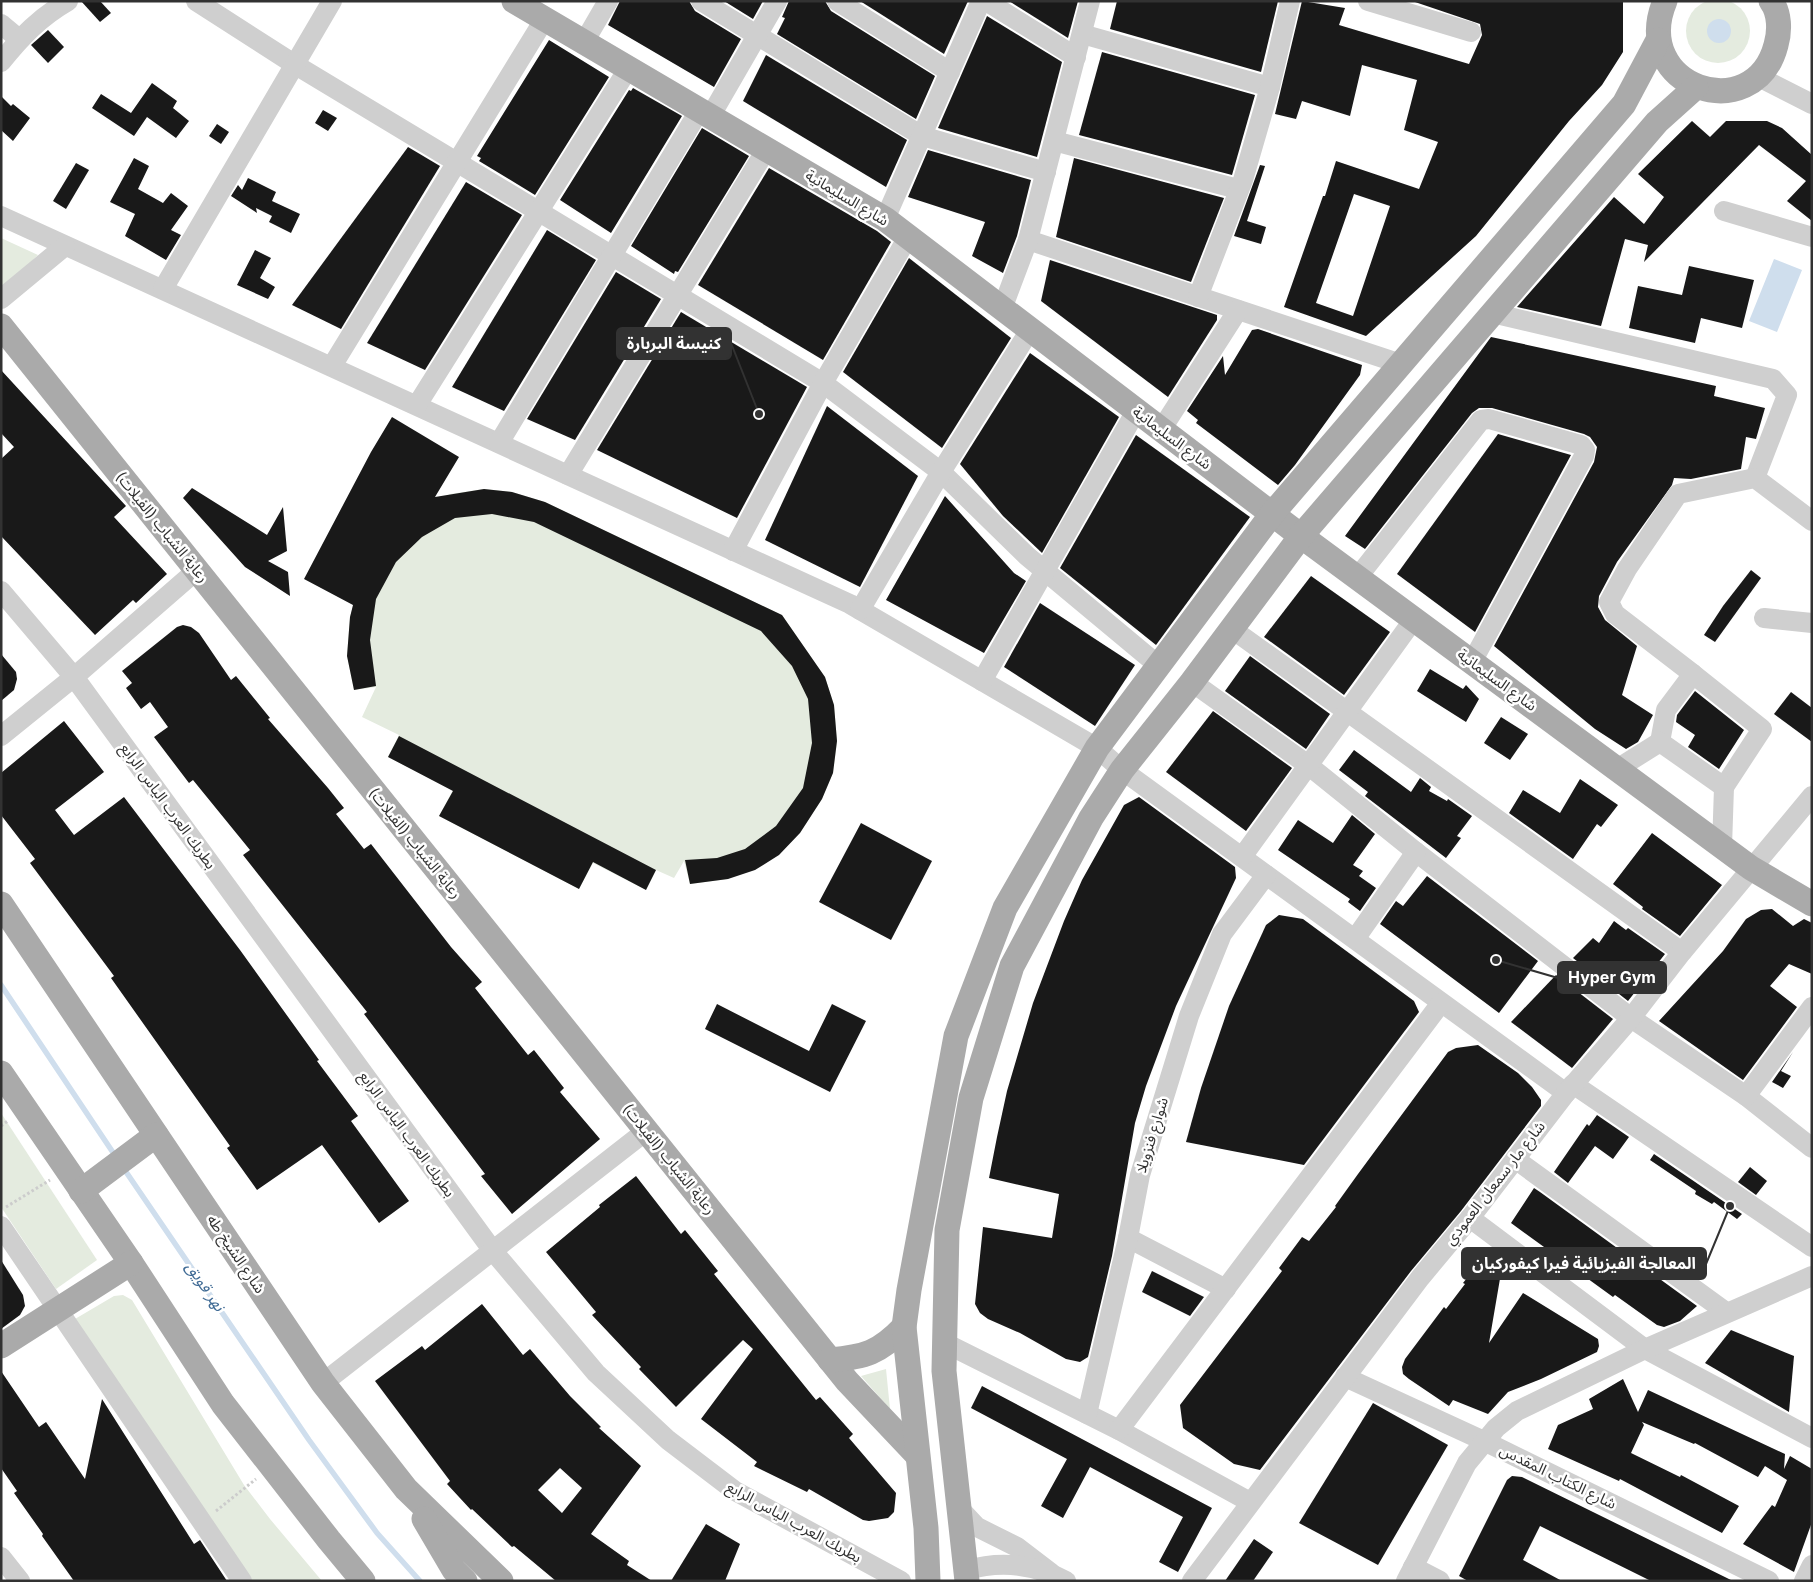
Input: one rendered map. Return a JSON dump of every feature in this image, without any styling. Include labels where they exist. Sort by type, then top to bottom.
[{"type":"main road","name":"شارع السليمانية","points":[[514,1],[583,44],[885,219],[1300,536],[1751,868],[1812,904]]},
{"type":"main road","points":[[1665,1],[1658,17],[1658,40],[1665,60],[1678,77],[1696,87],[1722,91],[1747,84],[1761,72],[1774,53],[1778,37],[1778,20],[1774,2]]},
{"type":"main road","points":[[928,1581],[926,1528],[904,1328],[908,1290],[956,1036],[1005,908],[1097,748],[1272,514],[1624,104],[1658,40]]},
{"type":"main road","points":[[967,1575],[961,1510],[946,1402],[943,1342],[947,1230],[969,1107],[1012,966],[1091,818],[1122,770],[1192,682],[1300,536],[1657,122],[1696,87]]},
{"type":"main road","name":"رعاية الشباب (الفيلات)","points":[[1,326],[830,1360],[917,1454]]},
{"type":"main road","name":"شارع الشيخ طه","points":[[1,904],[323,1384],[406,1489],[500,1581]]},
{"type":"main road","points":[[1,1073],[80,1191],[132,1263],[223,1404],[328,1540],[363,1581]]},
{"type":"main road","points":[[80,1191],[156,1135]]},
{"type":"main road","points":[[1,1346],[132,1263]]},
{"type":"main road","points":[[830,1360],[859,1358],[887,1345],[904,1328]]},
{"type":"main road","points":[[406,1489],[454,1570],[465,1581]]},
{"type":"street","points":[[1,62],[19,39],[48,13],[68,1]]},
{"type":"street","points":[[196,1],[294,64],[823,383],[941,472],[1043,570],[1159,666]]},
{"type":"street","points":[[163,288],[332,1]]},
{"type":"street","points":[[583,44],[608,1]]},
{"type":"street","points":[[701,1],[922,136],[1046,172]]},
{"type":"street","points":[[499,443],[612,256],[704,114],[758,35],[777,1]]},
{"type":"street","points":[[837,1],[950,72]]},
{"type":"street","points":[[885,219],[981,1]]},
{"type":"street","points":[[986,1],[1076,57]]},
{"type":"street","points":[[1002,309],[1028,240],[1090,1]]},
{"type":"street","points":[[1198,297],[1238,188],[1243,180],[1270,87],[1290,1]]},
{"type":"street","points":[[1368,1],[1429,10],[1471,32]]},
{"type":"street","points":[[332,366],[544,20]]},
{"type":"street","points":[[1,24],[19,39]]},
{"type":"street","points":[[1082,34],[1270,87]]},
{"type":"street","points":[[417,405],[628,69]]},
{"type":"street","points":[[1761,72],[1812,88]]},
{"type":"street","points":[[1761,72],[1812,104]]},
{"type":"street","points":[[1054,141],[1238,188]]},
{"type":"street","points":[[568,475],[766,150]]},
{"type":"street","points":[[1724,211],[1812,237]]},
{"type":"street","points":[[1,216],[163,288],[860,610],[1097,748],[1122,770],[1441,1003],[1569,1089],[1812,1247]]},
{"type":"street","points":[[733,551],[823,383],[908,237]]},
{"type":"street","points":[[1028,240],[1401,364]]},
{"type":"street","points":[[1,300],[65,246]]},
{"type":"street","points":[[1161,430],[1238,310]]},
{"type":"street","points":[[1492,313],[1774,378],[1787,395],[1755,478]]},
{"type":"street","points":[[860,610],[941,472],[1030,330]]},
{"type":"street","points":[[982,681],[1043,570],[1136,411]]},
{"type":"street","points":[[1357,578],[1481,420],[1489,419],[1582,445],[1585,450],[1584,456],[1472,662]]},
{"type":"street","points":[[1722,846],[1724,787],[1762,729],[1615,614],[1610,602],[1627,569],[1678,494],[1755,478],[1812,522]]},
{"type":"street","points":[[1,736],[74,677],[196,570]]},
{"type":"street","name":"بطريك العرب الياس الرابع","points":[[1,591],[74,677],[493,1252],[596,1373],[668,1440],[735,1492],[902,1581]]},
{"type":"street","points":[[1764,618],[1812,623]]},
{"type":"street","points":[[1242,857],[1414,619]]},
{"type":"street","points":[[1232,629],[1682,952]]},
{"type":"street","points":[[1617,769],[1660,742],[1666,710],[1693,674]]},
{"type":"street","points":[[1192,682],[1308,765],[1416,852],[1631,1018],[1746,1096],[1812,1148]]},
{"type":"street","points":[[1660,742],[1724,787]]},
{"type":"street","name":"شارع مار سمعان العمودي","points":[[1192,1581],[1420,1278],[1470,1218],[1569,1089],[1631,1018],[1682,952],[1812,796]]},
{"type":"street","points":[[1355,939],[1416,852]]},
{"type":"street","name":"شوارع فنزويلا","points":[[1087,1414],[1128,1238],[1140,1174],[1189,1016],[1222,934],[1266,874]]},
{"type":"street","points":[[1119,1430],[1441,1003]]},
{"type":"street","points":[[1746,1096],[1812,1007]]},
{"type":"street","points":[[323,1384],[646,1131]]},
{"type":"street","points":[[1516,1159],[1726,1312]]},
{"type":"street","points":[[1470,1218],[1645,1349],[1812,1438]]},
{"type":"street","points":[[1,1226],[242,1581]]},
{"type":"street","points":[[1128,1238],[1226,1288]]},
{"type":"street","points":[[1440,1581],[1410,1574],[1467,1463],[1496,1428],[1518,1412],[1645,1349],[1812,1276]]},
{"type":"street","points":[[943,1342],[1119,1430],[1250,1502]]},
{"type":"street","name":"شارع الكتاب المقدس","points":[[1345,1377],[1484,1441],[1769,1581]]},
{"type":"street","points":[[961,1510],[977,1527],[1017,1546],[1058,1577]]},
{"type":"street","points":[[1,1557],[20,1581]]},
{"type":"street","points":[[967,1575],[998,1564],[1013,1564],[1058,1577]]},
{"type":"street","points":[[1804,1581],[1812,1565]]},
{"type":"path","points":[[1,1210],[66,1170]]},
{"type":"path","points":[[202,1522],[272,1467]]},
{"type":"shaded area","points":[[1712,-1],[1724,-1],[1741,8],[1748,19],[1750,31],[1748,43],[1741,54],[1724,63],[1712,63],[1700,58],[1691,49],[1686,37],[1686,25],[1691,13],[1700,4]]},
{"type":"shaded area","points":[[1,238],[38,255],[1,292]]},
{"type":"shaded area","points":[[484,489],[512,492],[545,502],[782,615],[825,677],[834,705],[837,741],[833,773],[822,799],[800,833],[728,879],[690,884],[684,861],[674,878],[656,870],[646,890],[593,863],[579,889],[439,816],[453,790],[388,757],[399,735],[362,717],[376,687],[354,690],[347,656],[350,617],[360,584],[423,508],[450,494]]},
{"type":"shaded area","points":[[1,1113],[97,1260],[56,1289],[1,1207]]},
{"type":"shaded area","points":[[123,1295],[132,1300],[244,1485],[322,1581],[248,1581],[75,1319],[114,1296]]},
{"type":"shaded area","points":[[886,1369],[890,1409],[861,1376]]},
{"type":"water","points":[[1719,19],[1728,22],[1731,31],[1728,40],[1719,43],[1710,40],[1707,31],[1710,22]]},
{"type":"water","points":[[1774,259],[1802,270],[1777,332],[1749,321]]},
{"type":"building","points":[[81,1],[100,1],[111,13],[100,22]]},
{"type":"building","points":[[620,1],[689,1],[695,11],[741,39],[714,87],[608,25]]},
{"type":"building","points":[[724,1],[763,1],[753,19]]},
{"type":"building","points":[[789,1],[825,1],[831,11],[935,76],[916,119],[777,34],[785,18],[782,17]]},
{"type":"building","points":[[860,1],[968,1],[944,54]]},
{"type":"building","points":[[1009,1],[1078,1],[1068,38]]},
{"type":"building","points":[[1117,1],[1278,1],[1261,72],[1110,29]]},
{"type":"building","points":[[1302,1],[1345,8],[1339,25],[1469,64],[1482,35],[1480,24],[1412,1],[1623,1],[1623,52],[1602,85],[1569,121],[1476,236],[1366,336],[1284,307],[1336,161],[1419,189],[1438,142],[1404,130],[1417,80],[1362,65],[1350,116],[1302,101],[1296,119],[1275,114]],"holes":[[[1354,194],[1390,206],[1353,316],[1316,303]]]},
{"type":"building","points":[[987,16],[1062,62],[1037,157],[938,128]]},
{"type":"building","points":[[48,30],[64,47],[48,63],[31,45]]},
{"type":"building","points":[[549,40],[609,77],[535,195],[479,161],[481,158],[477,156]]},
{"type":"building","points":[[1102,52],[1255,95],[1232,175],[1079,135]]},
{"type":"building","points":[[766,55],[907,140],[886,187],[743,101]]},
{"type":"building","points":[[152,83],[177,101],[173,108],[189,121],[176,138],[147,117],[134,136],[92,108],[101,94],[131,113]]},
{"type":"building","points":[[633,88],[682,116],[611,233],[560,200],[629,90],[631,91]]},
{"type":"building","points":[[1,96],[11,106],[13,104],[30,118],[13,141],[1,130]]},
{"type":"building","points":[[323,110],[337,118],[328,131],[315,123]]},
{"type":"building","points":[[1692,121],[1710,137],[1726,121],[1767,121],[1782,128],[1812,155],[1812,221],[1787,201],[1806,181],[1759,145],[1644,262],[1648,245],[1625,239],[1601,326],[1517,307],[1614,197],[1644,224],[1664,197],[1638,174]]},
{"type":"building","points":[[217,124],[229,132],[221,144],[209,136]]},
{"type":"building","points":[[702,128],[749,156],[678,272],[675,271],[674,274],[631,246]]},
{"type":"building","points":[[408,147],[440,166],[341,329],[292,305]]},
{"type":"building","points":[[928,150],[1031,180],[1017,236],[1003,273],[972,256],[985,222],[908,197]]},
{"type":"building","points":[[134,158],[149,166],[138,189],[163,203],[171,193],[188,206],[171,230],[181,235],[166,260],[125,236],[135,214],[110,202]]},
{"type":"building","points":[[1074,158],[1224,198],[1191,282],[1056,237]]},
{"type":"building","points":[[76,163],[89,170],[66,209],[53,201]]},
{"type":"building","points":[[1260,165],[1265,166],[1247,221],[1266,227],[1261,244],[1234,236]]},
{"type":"building","points":[[769,168],[877,231],[891,242],[823,360],[698,285]]},
{"type":"building","points":[[248,178],[276,192],[272,201],[300,214],[291,233],[269,222],[272,216],[256,208],[257,213],[231,196],[238,185],[242,190]]},
{"type":"building","points":[[466,182],[522,215],[425,370],[367,343]]},
{"type":"building","points":[[547,230],[596,260],[504,411],[452,387]]},
{"type":"building","points":[[255,250],[271,258],[260,278],[275,287],[268,299],[237,285]]},
{"type":"building","points":[[909,258],[1011,338],[942,448],[843,372]]},
{"type":"building","points":[[1050,260],[1217,315],[1217,320],[1168,397],[1041,301]]},
{"type":"building","points":[[1689,266],[1754,280],[1742,328],[1701,318],[1695,343],[1629,328],[1638,286],[1682,295]]},
{"type":"building","points":[[616,272],[661,299],[575,440],[527,419]]},
{"type":"building","points":[[681,312],[807,387],[737,518],[597,450]]},
{"type":"building","points":[[1258,329],[1362,365],[1360,375],[1295,465],[1278,485],[1196,423],[1198,420],[1187,411],[1223,356],[1225,375],[1252,330]]},
{"type":"building","points":[[1491,337],[1716,386],[1714,396],[1765,408],[1756,439],[1746,437],[1741,469],[1691,479],[1674,478],[1672,485],[1617,562],[1599,596],[1598,607],[1605,620],[1637,646],[1622,695],[1653,715],[1638,742],[1626,749],[1595,729],[1494,646],[1594,462],[1597,447],[1590,437],[1492,408],[1479,408],[1472,413],[1365,549],[1345,536]]},
{"type":"building","points":[[1030,353],[1119,417],[1042,553],[1003,516],[960,464]]},
{"type":"building","points":[[1,370],[126,506],[114,517],[167,574],[136,603],[133,600],[95,635],[1,536],[1,459],[14,447],[1,433]]},
{"type":"building","points":[[827,406],[918,476],[860,587],[765,540]]},
{"type":"building","points":[[392,417],[459,457],[435,497],[484,489],[512,492],[545,502],[782,615],[825,677],[834,705],[837,741],[833,773],[822,799],[800,833],[779,855],[755,870],[728,879],[690,884],[685,860],[717,858],[745,849],[776,826],[803,788],[812,743],[808,699],[792,666],[761,631],[534,522],[492,514],[455,518],[422,537],[396,562],[376,599],[370,640],[376,686],[354,690],[347,656],[350,617],[353,605],[304,579],[371,452]]},
{"type":"building","points":[[1498,434],[1571,455],[1475,632],[1397,574]]},
{"type":"building","points":[[1136,435],[1250,517],[1156,645],[1060,568]]},
{"type":"building","points":[[192,488],[267,535],[283,507],[287,551],[268,561],[288,572],[290,596],[245,567],[183,498]]},
{"type":"building","points":[[945,496],[1014,573],[1026,581],[984,653],[886,600]]},
{"type":"building","points":[[1751,570],[1761,578],[1715,642],[1704,635],[1723,606]]},
{"type":"building","points":[[1311,576],[1390,632],[1344,695],[1264,637]]},
{"type":"building","points":[[1040,603],[1135,665],[1095,726],[1004,667]]},
{"type":"building","points":[[183,625],[191,627],[199,633],[231,680],[236,676],[270,718],[268,719],[328,788],[344,808],[336,814],[364,849],[371,844],[451,947],[482,982],[475,988],[528,1055],[534,1050],[564,1088],[560,1092],[600,1139],[512,1214],[481,1176],[485,1174],[364,1014],[367,1012],[243,855],[250,850],[193,780],[189,783],[154,737],[168,727],[150,702],[141,709],[126,688],[132,683],[122,671],[177,627]]},
{"type":"building","points":[[1,654],[16,672],[17,679],[14,690],[1,701]]},
{"type":"building","points":[[1250,656],[1330,714],[1306,749],[1225,691]]},
{"type":"building","points":[[1430,669],[1463,689],[1466,685],[1479,699],[1466,722],[1417,691]]},
{"type":"building","points":[[1695,691],[1744,730],[1719,769],[1688,747],[1695,735],[1676,722],[1677,715]]},
{"type":"building","points":[[1791,692],[1812,708],[1812,742],[1774,714]]},
{"type":"building","points":[[1213,711],[1292,768],[1246,831],[1166,772]]},
{"type":"building","points":[[1501,717],[1528,734],[1510,760],[1484,743]]},
{"type":"building","points":[[64,721],[104,772],[55,810],[74,835],[124,797],[240,950],[319,1060],[317,1061],[358,1116],[351,1121],[409,1201],[379,1223],[322,1145],[257,1190],[227,1148],[230,1146],[111,978],[114,976],[30,863],[35,859],[1,815],[1,773]]},
{"type":"building","points":[[399,736],[656,870],[646,890],[593,862],[579,889],[439,816],[453,791],[388,757]]},
{"type":"building","points":[[1354,750],[1411,792],[1420,778],[1431,787],[1429,791],[1447,801],[1448,799],[1472,816],[1457,836],[1461,838],[1446,858],[1365,796],[1368,792],[1339,770]]},
{"type":"building","points":[[1580,779],[1618,805],[1601,827],[1597,824],[1573,859],[1509,813],[1523,790],[1560,813]]},
{"type":"building","points":[[1139,797],[1235,867],[1236,878],[1176,1006],[1146,1086],[1135,1123],[1112,1256],[1088,1357],[1080,1362],[1066,1359],[1020,1333],[988,1319],[980,1313],[975,1304],[983,1227],[1052,1238],[1059,1194],[989,1178],[997,1137],[1007,1091],[1033,1003],[1064,921],[1082,880],[1124,805]]},
{"type":"building","points":[[1352,815],[1375,834],[1353,865],[1363,871],[1359,876],[1376,888],[1360,911],[1348,902],[1350,899],[1278,850],[1298,820],[1333,843]]},
{"type":"building","points":[[861,823],[932,861],[891,940],[819,902]]},
{"type":"building","points":[[1652,833],[1722,885],[1680,936],[1642,909],[1643,907],[1613,884]]},
{"type":"building","points":[[1427,876],[1538,961],[1499,1013],[1380,924],[1396,901],[1403,906]]},
{"type":"building","points":[[1772,909],[1793,926],[1804,919],[1812,923],[1812,974],[1789,964],[1770,986],[1797,1007],[1743,1080],[1659,1021],[1723,951],[1746,919],[1761,910]]},
{"type":"building","points":[[1279,915],[1303,919],[1414,1001],[1419,1012],[1304,1165],[1186,1142],[1201,1088],[1229,1006],[1266,925]]},
{"type":"building","points":[[1614,921],[1626,930],[1628,928],[1665,954],[1628,1001],[1573,958],[1593,938],[1599,943]]},
{"type":"building","points":[[1556,975],[1613,1019],[1572,1068],[1511,1022]]},
{"type":"building","points":[[717,1004],[809,1051],[832,1004],[866,1021],[830,1092],[705,1029]]},
{"type":"building","points":[[1478,1045],[1518,1073],[1532,1087],[1541,1100],[1541,1106],[1461,1211],[1411,1271],[1260,1470],[1234,1464],[1183,1428],[1180,1405],[1282,1271],[1279,1268],[1302,1237],[1309,1241],[1336,1207],[1448,1052],[1456,1048]]},
{"type":"building","points":[[1793,1052],[1781,1071],[1791,1076],[1783,1088],[1772,1082]]},
{"type":"building","points":[[1597,1115],[1629,1137],[1613,1159],[1595,1146],[1568,1183],[1554,1172],[1587,1124],[1589,1126]]},
{"type":"building","points":[[1654,1154],[1742,1214],[1737,1219],[1714,1202],[1712,1204],[1695,1194],[1696,1191],[1650,1160]]},
{"type":"building","points":[[1750,1167],[1767,1181],[1756,1195],[1738,1182]]},
{"type":"building","points":[[636,1176],[681,1234],[685,1230],[718,1271],[714,1274],[816,1400],[820,1397],[853,1434],[849,1438],[896,1493],[894,1512],[888,1518],[863,1520],[809,1489],[807,1492],[754,1466],[757,1462],[701,1419],[753,1349],[743,1340],[676,1407],[639,1369],[641,1367],[592,1315],[596,1312],[546,1252],[600,1207],[599,1205]]},
{"type":"building","points":[[1534,1188],[1697,1306],[1680,1321],[1664,1327],[1657,1325],[1615,1295],[1613,1297],[1511,1223]]},
{"type":"building","points":[[1486,1254],[1502,1267],[1489,1343],[1523,1293],[1598,1339],[1599,1346],[1597,1352],[1541,1379],[1508,1392],[1488,1414],[1453,1400],[1449,1406],[1409,1379],[1403,1374],[1402,1367],[1405,1359],[1444,1307],[1446,1309],[1465,1284],[1463,1283]]},
{"type":"building","points":[[1,1260],[23,1295],[25,1306],[20,1315],[1,1329]]},
{"type":"building","points":[[1152,1271],[1204,1297],[1190,1316],[1142,1292]]},
{"type":"building","points":[[482,1304],[523,1355],[530,1349],[570,1396],[601,1427],[599,1428],[641,1466],[591,1534],[629,1561],[627,1565],[652,1581],[556,1581],[514,1546],[512,1547],[471,1510],[447,1484],[450,1481],[375,1381],[422,1346],[425,1350]],"holes":[[[560,1468],[582,1488],[562,1513],[538,1490]]]},
{"type":"building","points":[[1731,1330],[1794,1356],[1789,1412],[1705,1363]]},
{"type":"building","points":[[1,1371],[39,1427],[46,1422],[85,1479],[102,1399],[194,1544],[200,1540],[227,1581],[74,1581],[14,1493],[17,1491],[1,1468]]},
{"type":"building","points":[[1623,1379],[1638,1412],[1648,1390],[1785,1454],[1784,1469],[1790,1456],[1812,1469],[1812,1522],[1794,1572],[1743,1544],[1772,1505],[1775,1507],[1787,1480],[1765,1466],[1758,1477],[1695,1443],[1642,1422],[1644,1425],[1631,1453],[1680,1477],[1681,1475],[1739,1506],[1722,1533],[1620,1479],[1619,1481],[1548,1449],[1558,1425],[1593,1409],[1589,1399]]},
{"type":"building","points":[[982,1386],[1212,1508],[1178,1572],[1159,1562],[1183,1517],[1090,1467],[1063,1518],[1041,1506],[1067,1459],[971,1408]]},
{"type":"building","points":[[1373,1403],[1448,1445],[1378,1565],[1299,1523]]},
{"type":"building","points":[[1512,1476],[1522,1477],[1733,1581],[1651,1581],[1540,1526],[1523,1560],[1562,1581],[1468,1581],[1459,1576],[1507,1480]]},
{"type":"building","points":[[706,1524],[740,1544],[725,1581],[671,1581]]},
{"type":"building","points":[[1254,1539],[1273,1552],[1253,1581],[1225,1581]]},
{"type":"waterway","name":"نهر قويق","points":[[1,985],[116,1157]]},
{"type":"waterway","name":"نهر قويق","points":[[122,1166],[309,1440],[377,1533],[420,1581]]},
{"type":"place","name":"كنيسة البربارة","points":[[759,414]]},
{"type":"place","name":"Hyper Gym","points":[[1496,960]]},
{"type":"place","name":"المعالجة الفيزيائية فيرا كيفوركيان","points":[[1730,1206]]}]
